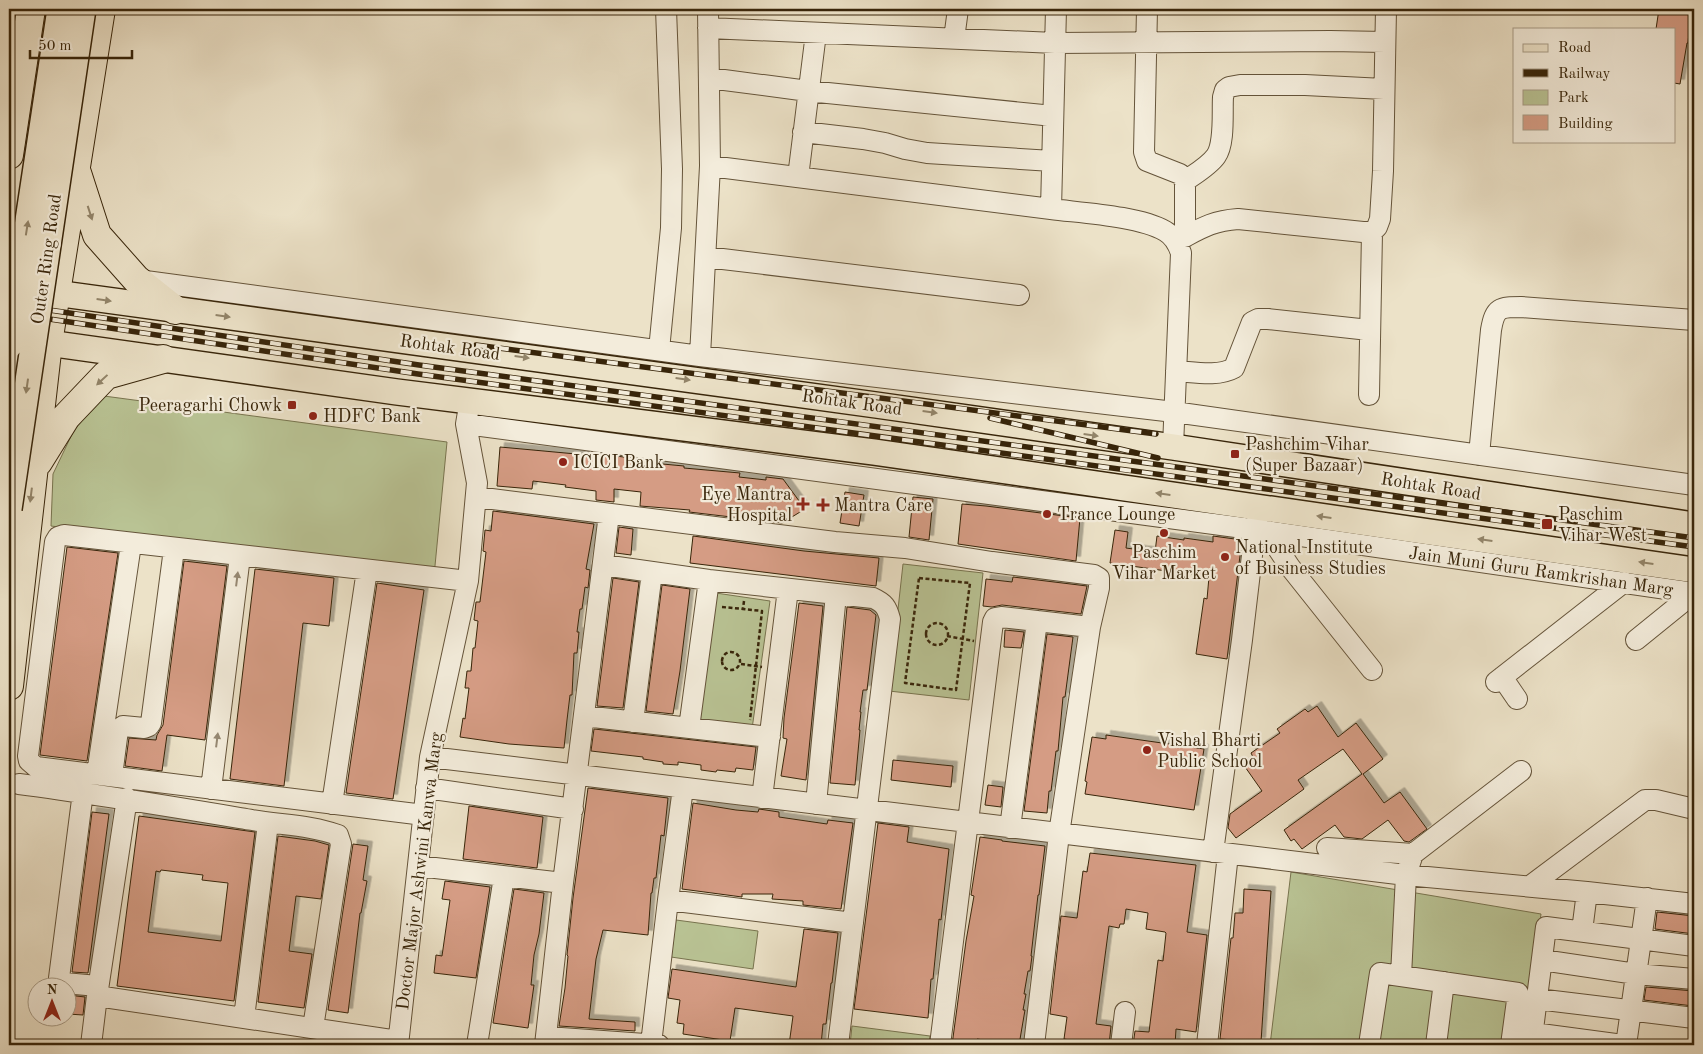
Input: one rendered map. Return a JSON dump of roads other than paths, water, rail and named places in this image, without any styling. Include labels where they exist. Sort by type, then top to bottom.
[{"type":"highway","points":[[9,155],[13,125],[16,56],[31,9]]},
{"type":"highway","name":"Outer Ring Road","points":[[9,686],[48,343],[101,9]]},
{"type":"highway","points":[[13,125],[80,135]]},
{"type":"highway","points":[[76,167],[97,235],[136,280],[175,310]]},
{"type":"highway","name":"Rohtak Road","points":[[9,283],[55,293]]},
{"type":"highway","points":[[9,337],[48,343]]},
{"type":"highway","points":[[34,469],[66,417],[106,374],[163,359]]},
{"type":"main road","name":"Outer Ring Road","points":[[9,346],[60,9]]},
{"type":"main road","name":"Outer Ring Road","points":[[9,509],[83,9]]},
{"type":"main road","name":"Rohtak Road","points":[[55,293],[175,310],[427,332],[1694,525]]},
{"type":"main road","points":[[48,343],[163,359],[468,413],[874,452],[1260,523],[1694,570]]},
{"type":"street","points":[[659,350],[671,228],[672,169],[666,9]]},
{"type":"street","points":[[954,39],[958,9]]},
{"type":"street","points":[[1051,209],[1056,9]]},
{"type":"street","points":[[1147,9],[1144,152],[1147,161],[1180,174],[1185,181],[1173,447]]},
{"type":"street","points":[[1369,395],[1372,232],[1377,227],[1380,219],[1383,172],[1386,9]]},
{"type":"street","points":[[700,356],[710,166],[708,18],[816,33],[1055,43],[1385,42]]},
{"type":"street","points":[[798,177],[816,33]]},
{"type":"street","points":[[708,78],[808,91],[1053,116]]},
{"type":"street","points":[[1185,181],[1210,163],[1221,146],[1223,97],[1225,90],[1229,87],[1240,85],[1305,85],[1384,89]]},
{"type":"street","points":[[803,132],[863,139],[927,152],[1052,161]]},
{"type":"street","points":[[710,166],[1137,221],[1166,231],[1181,239]]},
{"type":"street","points":[[1181,239],[1222,220],[1238,219],[1372,232]]},
{"type":"street","points":[[706,257],[1020,295]]},
{"type":"street","points":[[136,280],[427,332],[659,350],[1174,412],[1694,485]]},
{"type":"street","points":[[1479,454],[1490,330],[1497,310],[1505,307],[1521,307],[1694,320]]},
{"type":"street","points":[[1176,371],[1219,372],[1234,368],[1249,328],[1252,322],[1258,319],[1369,330]]},
{"type":"street","name":"Doctor Major Ashwini Kanwa Marg","points":[[398,1043],[430,757],[468,581],[478,482],[468,413]]},
{"type":"street","points":[[476,497],[835,542],[905,548],[992,562],[1094,575],[1099,578],[1099,588],[1090,628],[1059,834],[1034,1045]]},
{"type":"street","points":[[609,514],[563,883],[546,1041],[655,1045],[668,900],[683,788]]},
{"type":"street","points":[[1260,523],[1290,567],[1372,670]]},
{"type":"street","points":[[1207,1045],[1221,853],[1242,640],[1260,523]]},
{"type":"street","name":"Jain Muni Guru Ramkrishan Marg","points":[[1260,523],[1694,593]]},
{"type":"street","points":[[424,815],[36,767],[29,760],[28,756],[55,542],[62,535],[468,581]]},
{"type":"street","points":[[104,775],[131,544]]},
{"type":"street","points":[[104,775],[120,727],[144,728],[151,723],[174,549]]},
{"type":"street","points":[[211,789],[240,556]]},
{"type":"street","points":[[603,565],[708,580],[873,598],[887,608],[890,619],[838,1045]]},
{"type":"street","points":[[332,804],[367,570]]},
{"type":"street","points":[[633,722],[652,572]]},
{"type":"street","points":[[690,728],[708,580]]},
{"type":"street","points":[[1517,699],[1499,680],[1624,582]]},
{"type":"street","points":[[762,798],[788,589]]},
{"type":"street","points":[[1636,640],[1694,593]]},
{"type":"street","points":[[816,804],[836,594]]},
{"type":"street","points":[[940,1045],[992,622],[997,617],[1090,628]]},
{"type":"street","points":[[1010,828],[1037,621]]},
{"type":"street","points":[[584,716],[770,737]]},
{"type":"street","points":[[430,757],[1406,875],[1694,904]]},
{"type":"street","points":[[1401,976],[1406,875],[1413,854],[1521,772]]},
{"type":"street","points":[[19,784],[127,798],[268,823],[326,830],[338,835],[341,844],[314,1028]]},
{"type":"street","points":[[426,788],[572,809]]},
{"type":"street","points":[[83,792],[59,978],[61,981],[97,991],[244,1018],[398,1043]]},
{"type":"street","points":[[91,1045],[97,991],[127,798]]},
{"type":"street","points":[[1530,886],[1645,800],[1656,800],[1694,809]]},
{"type":"street","points":[[244,1018],[268,823]]},
{"type":"street","points":[[1327,848],[1413,854]]},
{"type":"street","points":[[418,866],[563,883]]},
{"type":"street","points":[[477,1045],[504,876]]},
{"type":"street","points":[[1582,932],[1587,892]]},
{"type":"street","points":[[1647,898],[1641,939],[1631,1010],[1625,1045],[1532,1039],[1546,927],[1582,932],[1641,939],[1694,946]]},
{"type":"street","points":[[668,900],[853,923]]},
{"type":"street","points":[[1542,960],[1636,974],[1694,980]]},
{"type":"street","points":[[1368,1045],[1380,973],[1518,993],[1511,1045]]},
{"type":"street","points":[[1436,1045],[1444,982]]},
{"type":"street","points":[[1537,999],[1694,1018]]},
{"type":"street","points":[[1121,1045],[1125,1012]]},
{"type":"railway","points":[[9,304],[419,365],[1694,538]]},
{"type":"railway","points":[[9,313],[418,374],[1694,547]]},
{"type":"railway","points":[[476,345],[1156,434]]},
{"type":"railway","points":[[990,418],[1158,458]]},
{"type":"place","name":"Peeragarhi Chowk","points":[[292,405]]},
{"type":"place","name":"HDFC Bank","points":[[313,416]]},
{"type":"place","name":"Pashchim Vihar (Super Bazaar)","points":[[1235,454]]},
{"type":"place","name":"ICICI Bank","points":[[563,462]]},
{"type":"place","name":"Eye Mantra Hospital","points":[[803,504]]},
{"type":"place","name":"Mantra Care","points":[[823,505]]},
{"type":"place","name":"Trance Lounge","points":[[1047,514]]},
{"type":"place","name":"Paschim Vihar West","points":[[1547,524]]},
{"type":"place","name":"Paschim Vihar Market","points":[[1164,533]]},
{"type":"place","name":"National Institute of Business Studies","points":[[1225,557]]},
{"type":"place","name":"Vishal Bharti Public School","points":[[1147,750]]}]
